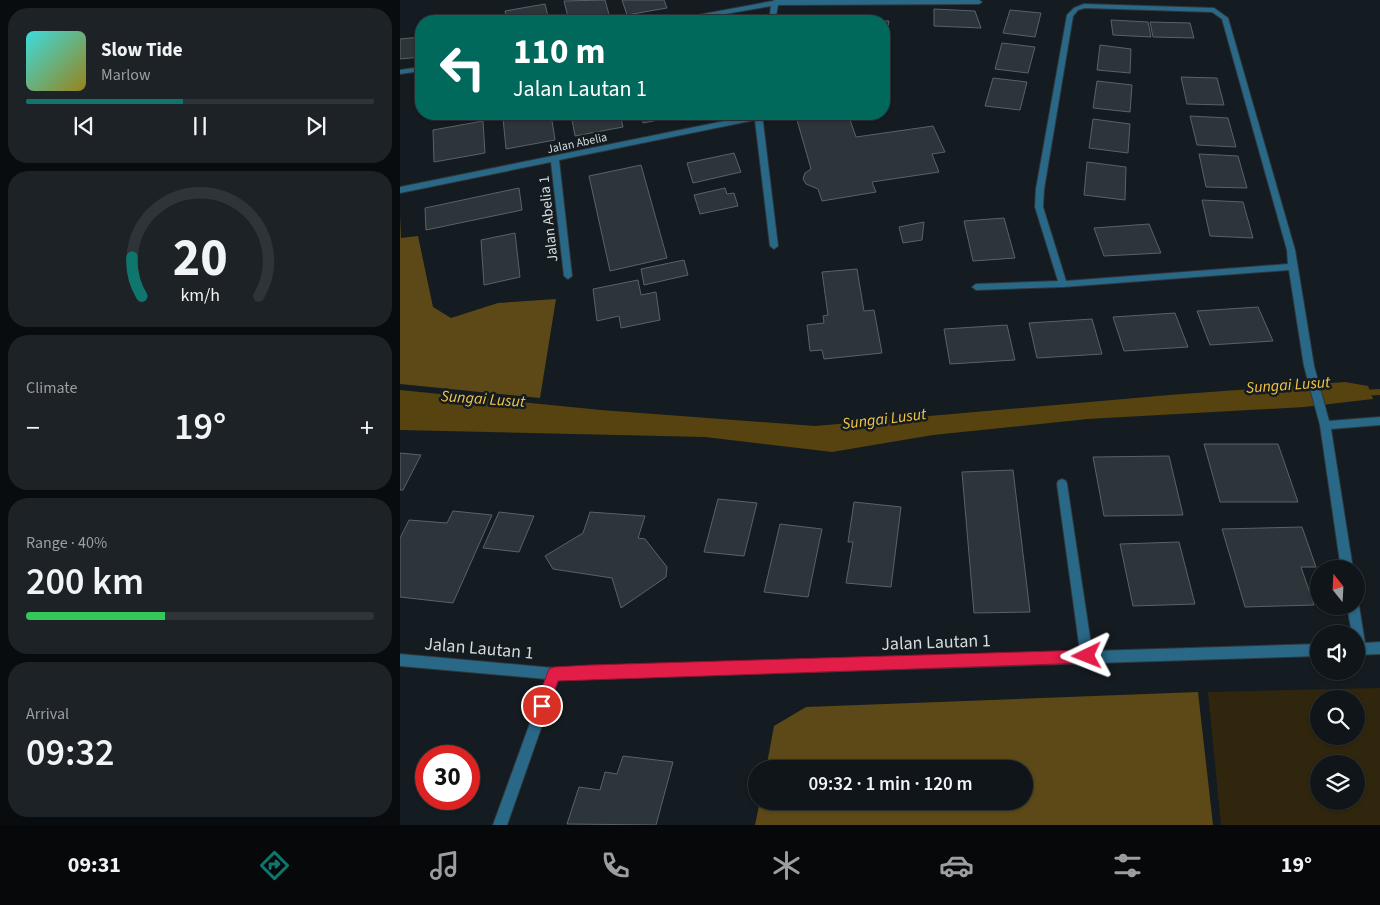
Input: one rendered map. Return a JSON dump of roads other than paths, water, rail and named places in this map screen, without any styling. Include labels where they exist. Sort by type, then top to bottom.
[{"type":"street","points":[[773,15],[776,2]]},
{"type":"street","points":[[708,15],[776,2],[979,2]]},
{"type":"street","points":[[1063,284],[1039,207],[1040,189],[1070,15],[1076,9],[1084,6],[1214,10],[1225,18],[1270,170],[1291,250],[1309,366],[1325,425],[1347,560]]},
{"type":"street","points":[[400,72],[415,70]]},
{"type":"street","name":"Jalan Abelia","points":[[400,190],[739,120]]},
{"type":"street","points":[[758,120],[774,246]]},
{"type":"street","name":"Jalan Abelia 1","points":[[555,159],[568,276]]},
{"type":"street","points":[[976,287],[1063,284],[1293,267]]},
{"type":"street","points":[[1325,425],[1380,421]]},
{"type":"street","points":[[1062,484],[1087,656]]},
{"type":"street","points":[[1365,649],[1380,648]]},
{"type":"street","name":"Jalan Lautan 1","points":[[400,660],[554,674],[1310,650]]},
{"type":"street","points":[[500,825],[554,674]]},
{"type":"waterway","name":"Sungai Lusut","points":[[1361,393],[1380,392]]}]
